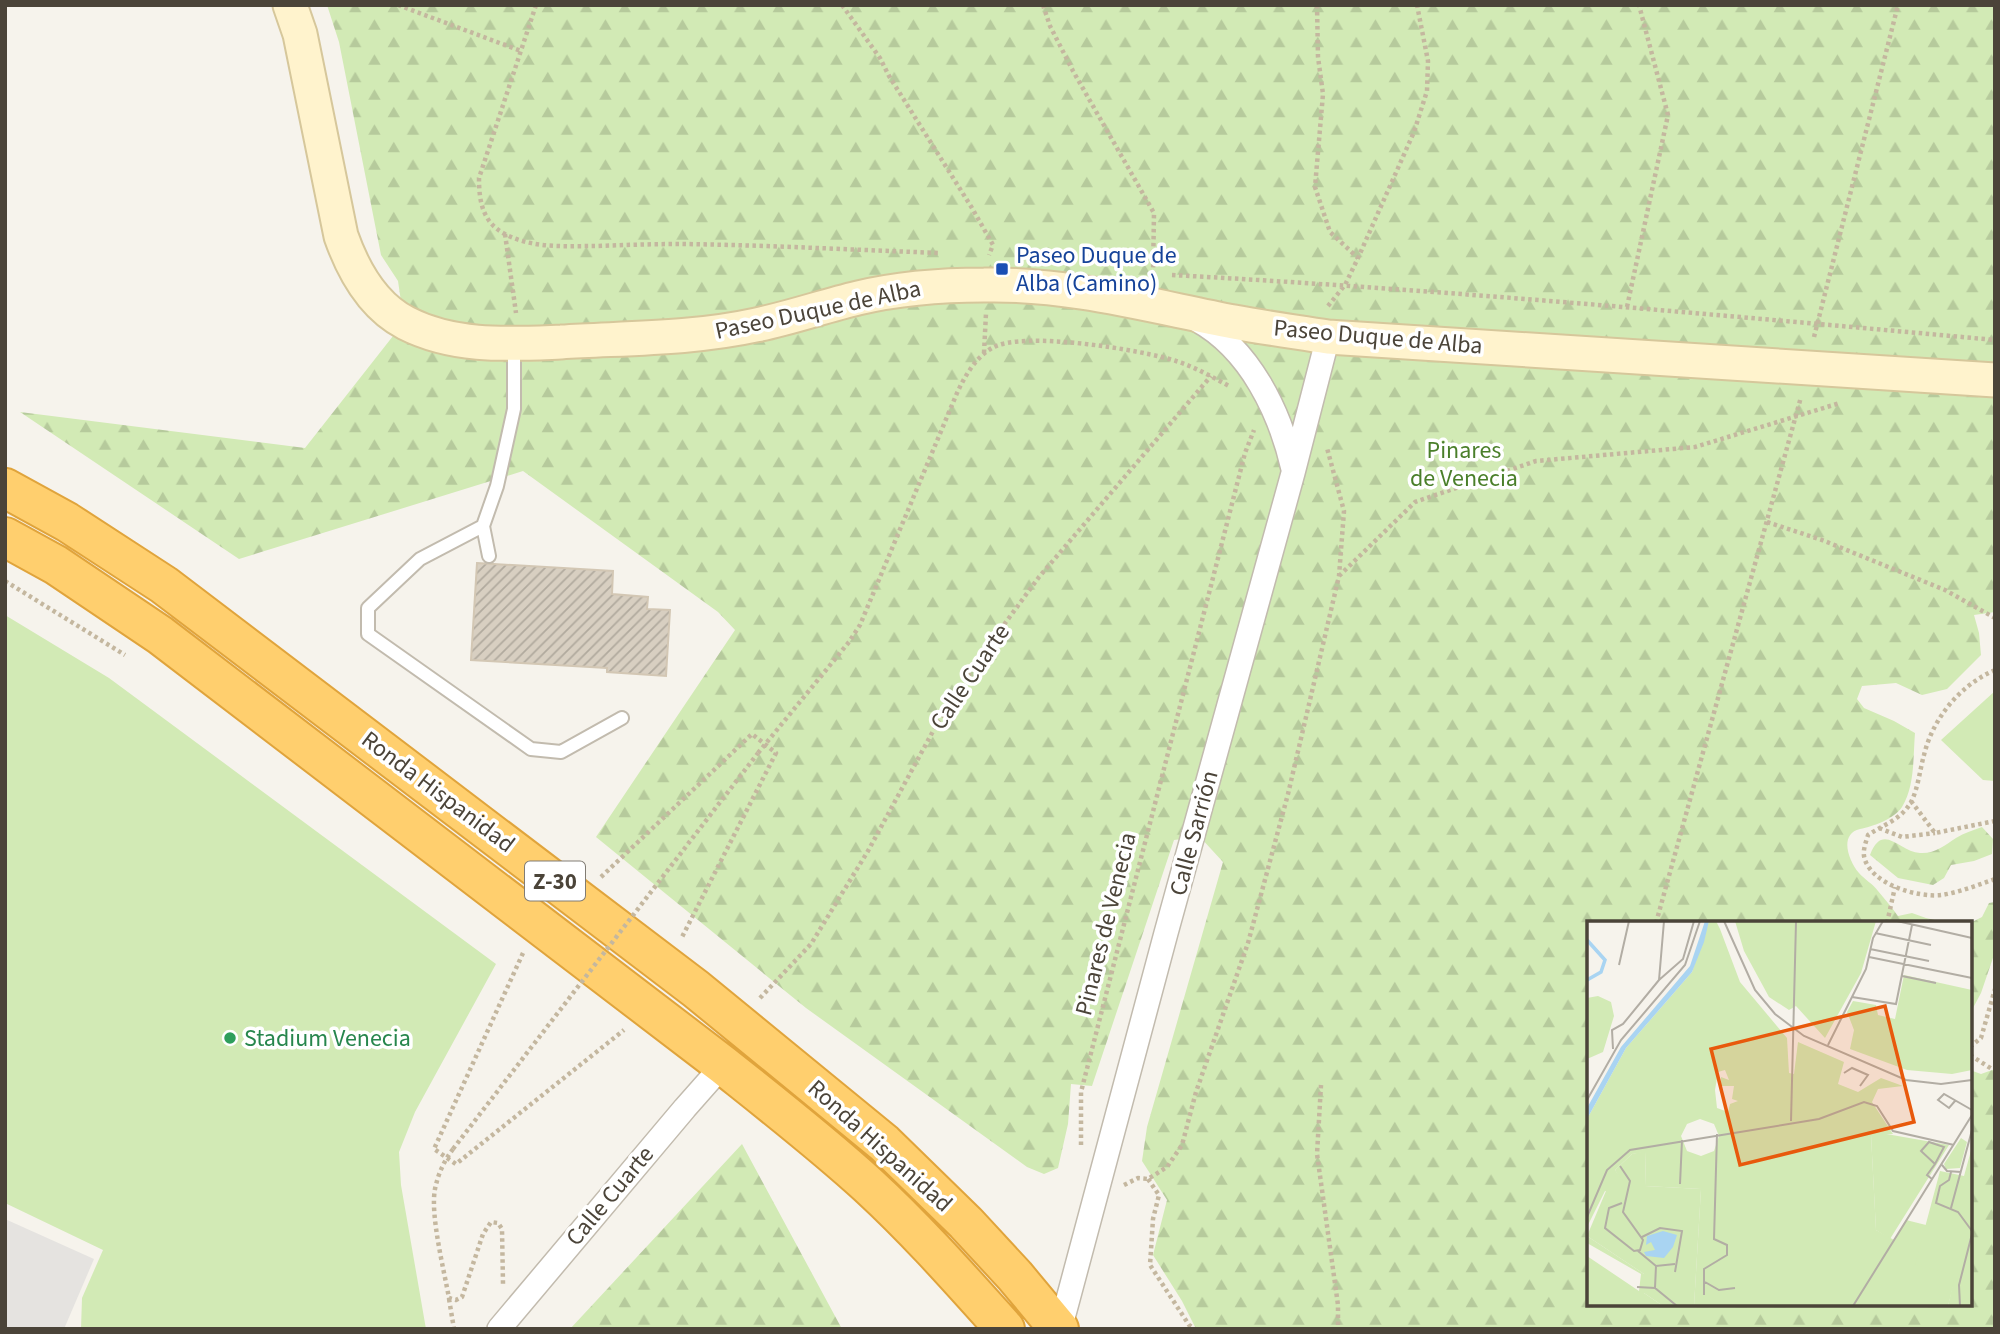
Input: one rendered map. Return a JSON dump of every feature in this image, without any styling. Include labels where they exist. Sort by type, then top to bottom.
[{"type":"highway","name":"Ronda Hispanidad","points":[[5,488],[67,523],[164,585],[578,899],[749,1011],[982,1241],[1060,1329]]},
{"type":"highway","name":"Ronda Hispanidad","points":[[5,537],[55,565],[160,635],[723,1065],[869,1186],[950,1267],[1005,1329]]},
{"type":"highway","points":[[723,1065],[749,1011]]},
{"type":"street","name":"Paseo Duque de Alba","points":[[290,5],[300,34],[341,236],[353,267],[387,309],[405,322],[457,341],[517,344],[716,333],[894,291],[938,286],[987,285],[1052,287],[1234,322],[1318,335],[1995,380]]},
{"type":"street","points":[[1179,310],[1221,337],[1250,368],[1269,402],[1287,444],[1293,473]]},
{"type":"street","name":"Calle Sarrión","points":[[1060,1329],[1293,473],[1318,335]]},
{"type":"street","name":"Calle Cuarte","points":[[501,1326],[723,1065]]},
{"type":"lane","points":[[489,556],[483,526],[497,486],[514,409],[517,344]]},
{"type":"lane","points":[[483,526],[420,559],[368,608],[368,634],[531,749],[561,752],[622,718]]},
{"type":"path","points":[[398,5],[521,51]]},
{"type":"path","points":[[517,344],[505,234],[493,226],[484,213],[479,194],[479,178],[536,5]]},
{"type":"path","points":[[842,5],[880,58],[993,244],[989,254],[984,354]]},
{"type":"path","points":[[1044,5],[1050,26],[1073,71],[1154,213],[1153,274]]},
{"type":"path","points":[[1317,5],[1318,57],[1323,94],[1315,187],[1330,232],[1359,258]]},
{"type":"path","points":[[1318,335],[1359,258],[1414,132],[1427,91],[1428,61],[1418,5]]},
{"type":"path","points":[[1627,307],[1668,115],[1639,5]]},
{"type":"path","points":[[1657,921],[1796,417],[1898,5]]},
{"type":"path","points":[[1345,285],[1995,340]]},
{"type":"path","points":[[454,1329],[435,1216],[435,1190],[447,1158],[765,744],[849,642],[860,625],[966,374],[993,347],[1008,342],[1033,340],[1092,344],[1173,359],[1194,367],[1242,393],[1269,402]]},
{"type":"path","name":"Calle Cuarte","points":[[749,1011],[811,944],[867,851],[938,722],[981,656],[1040,577],[1210,376]]},
{"type":"path","points":[[1339,576],[1415,502],[1536,461],[1695,447],[1845,401]]},
{"type":"path","name":"Pinares de Venecia","points":[[1081,1152],[1081,1092],[1084,1079],[1245,453],[1251,435],[1269,402]]},
{"type":"path","points":[[1120,1187],[1138,1178],[1149,1179],[1167,1167],[1182,1145],[1196,1092],[1248,943],[1288,794],[1339,576],[1344,511],[1327,447]]},
{"type":"path","points":[[1767,522],[1822,540],[1945,590],[1995,618]]},
{"type":"path","points":[[1995,670],[1963,690],[1944,710],[1927,742],[1911,802],[1899,817],[1868,835],[1864,847],[1864,858],[1873,874],[1895,887],[1913,893],[1941,895],[1995,879]]},
{"type":"path","points":[[578,899],[752,734],[776,754],[681,939]]},
{"type":"path","points":[[1911,802],[1935,833]]},
{"type":"path","points":[[1878,828],[1902,838],[1995,821]]},
{"type":"path","points":[[1887,921],[1895,887]]},
{"type":"path","points":[[524,951],[435,1149],[456,1164],[625,1029]]},
{"type":"path","points":[[1972,1045],[1981,1038],[1995,989]]},
{"type":"path","points":[[1972,1056],[1995,1071]]},
{"type":"path","points":[[1321,1085],[1317,1154],[1338,1305],[1338,1329]]},
{"type":"path","points":[[1149,1179],[1159,1195],[1153,1219],[1150,1265],[1189,1325],[1195,1329]]},
{"type":"path","points":[[449,1298],[456,1300],[461,1297],[486,1227],[491,1222],[498,1223],[502,1229],[501,1326]]},
{"type":"green space","name":"Pinares de Venecia","points":[[327,5],[1995,5],[1995,612],[1974,615],[1981,655],[1947,689],[1922,695],[1896,683],[1862,686],[1857,699],[1864,708],[1915,733],[1913,771],[1902,807],[1883,821],[1853,832],[1848,842],[1849,855],[1855,868],[1876,888],[1898,916],[1912,913],[1939,921],[1587,921],[1587,1306],[1972,1306],[1972,1071],[1981,1074],[1995,1069],[1995,1329],[1196,1329],[1153,1255],[1167,1200],[1142,1161],[1147,1127],[1223,862],[1200,837],[1174,840],[1092,1086],[1071,1084],[1068,1124],[1058,1168],[1044,1174],[1027,1167],[806,1008],[596,837],[735,630],[718,612],[523,471],[239,559],[20,412],[305,448],[404,322],[398,281],[381,255],[339,42]]},
{"type":"green space","name":"Stadium Venecia","points":[[5,615],[109,678],[496,964],[415,1112],[399,1152],[401,1185],[426,1329],[81,1329],[82,1298],[103,1250],[5,1203]]},
{"type":"green space","points":[[1995,691],[1995,781],[1983,780],[1941,740]]},
{"type":"green space","points":[[1982,827],[1993,839],[1992,854],[1951,865],[1944,878],[1933,885],[1898,878],[1870,855],[1880,840],[1892,841],[1913,852],[1930,852]]},
{"type":"green space","points":[[1995,902],[1995,952],[1981,993],[1972,1008],[1972,922],[1982,917],[1989,903]]},
{"type":"green space","points":[[742,1144],[842,1329],[570,1329]]},
{"type":"shaded area","points":[[5,1219],[94,1259],[64,1329],[5,1329]]},
{"type":"building","points":[[477,563],[613,571],[612,594],[648,597],[647,609],[670,610],[666,676],[607,672],[607,668],[471,660]]},
{"type":"place","name":"Paseo Duque de Alba (Camino)","points":[[1002,269]]},
{"type":"place","name":"Stadium Venecia","points":[[230,1038]]}]
